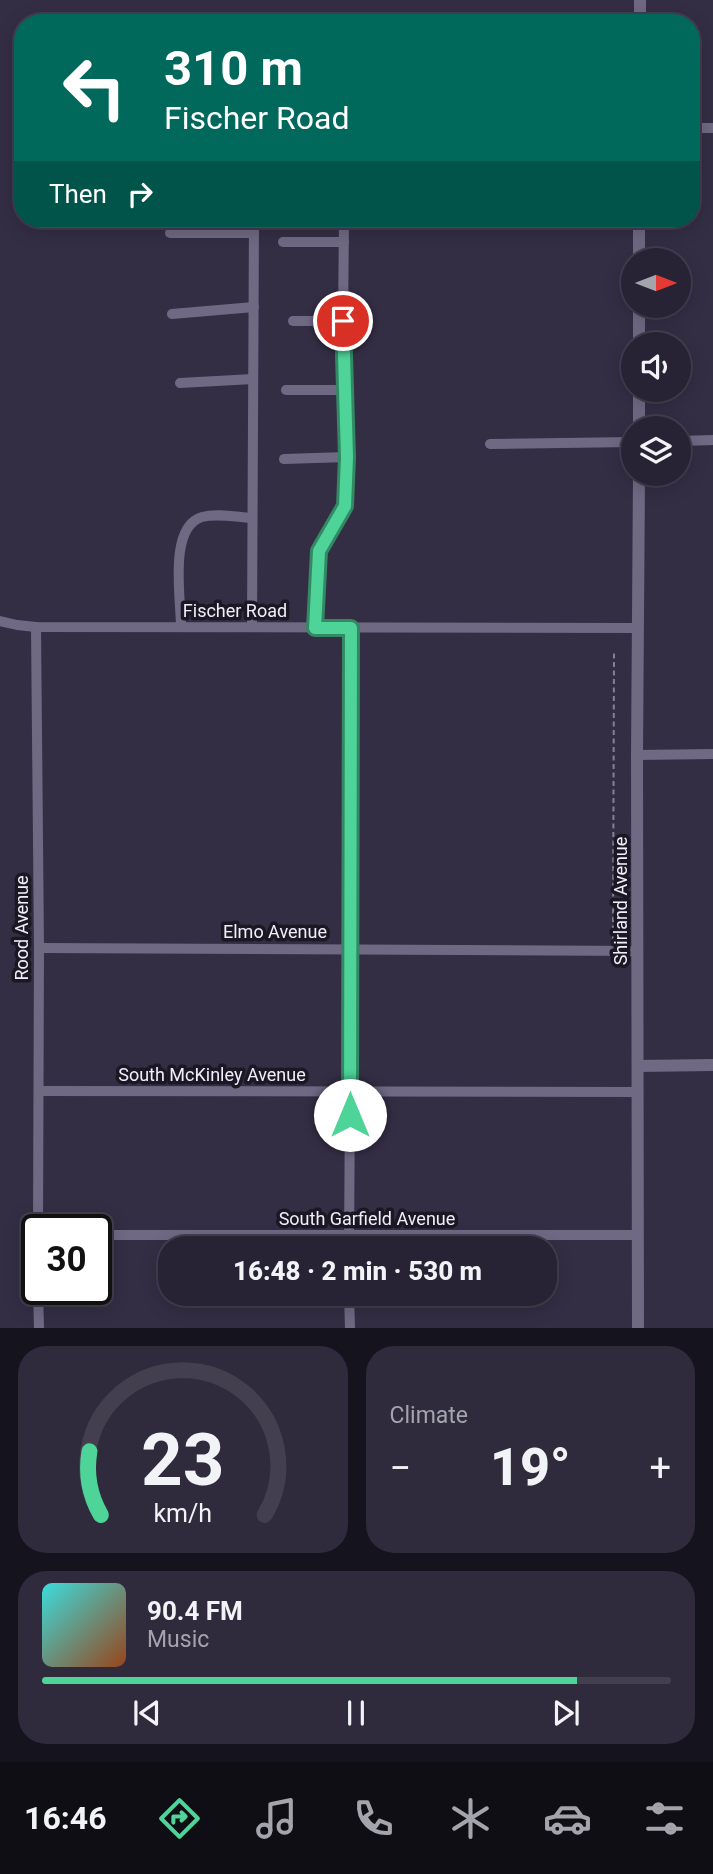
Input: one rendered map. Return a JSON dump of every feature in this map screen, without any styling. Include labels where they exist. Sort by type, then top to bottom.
[{"type":"street","points":[[252,627],[254,228]]},
{"type":"street","points":[[315,628],[319,551],[345,506],[347,457],[343,321],[344,228]]},
{"type":"street","points":[[639,228],[639,248]]},
{"type":"street","points":[[170,233],[254,233]]},
{"type":"street","points":[[283,242],[344,242]]},
{"type":"street","points":[[172,314],[254,307]]},
{"type":"street","points":[[293,321],[343,321]]},
{"type":"street","points":[[180,383],[253,379]]},
{"type":"street","points":[[286,390],[345,390]]},
{"type":"street","points":[[691,441],[713,440]]},
{"type":"street","points":[[490,444],[621,442]]},
{"type":"street","points":[[284,458],[347,457]]},
{"type":"street","name":"Shirland Avenue","points":[[638,1328],[639,486]]},
{"type":"street","points":[[181,627],[180,556],[185,531],[192,522],[206,516],[251,518]]},
{"type":"street","name":"Fischer Road","points":[[0,621],[36,626],[638,628]]},
{"type":"street","name":"Rood Avenue","points":[[36,626],[38,1214]]},
{"type":"street","points":[[349,1236],[351,628]]},
{"type":"street","points":[[637,755],[713,754]]},
{"type":"street","name":"Elmo Avenue","points":[[39,948],[638,951]]},
{"type":"street","points":[[638,1066],[713,1065]]},
{"type":"street","name":"South McKinley Avenue","points":[[39,1091],[637,1092]]},
{"type":"street","name":"South Garfield Avenue","points":[[112,1235],[158,1237]]},
{"type":"street","name":"South Garfield Avenue","points":[[557,1238],[638,1236]]},
{"type":"street","points":[[38,1305],[38,1328]]},
{"type":"street","points":[[349,1306],[350,1328]]},
{"type":"path","points":[[613,951],[614,652]]},
{"type":"route","points":[[343,321],[347,457],[345,506],[319,551],[315,628],[351,628],[350,1115]]}]
